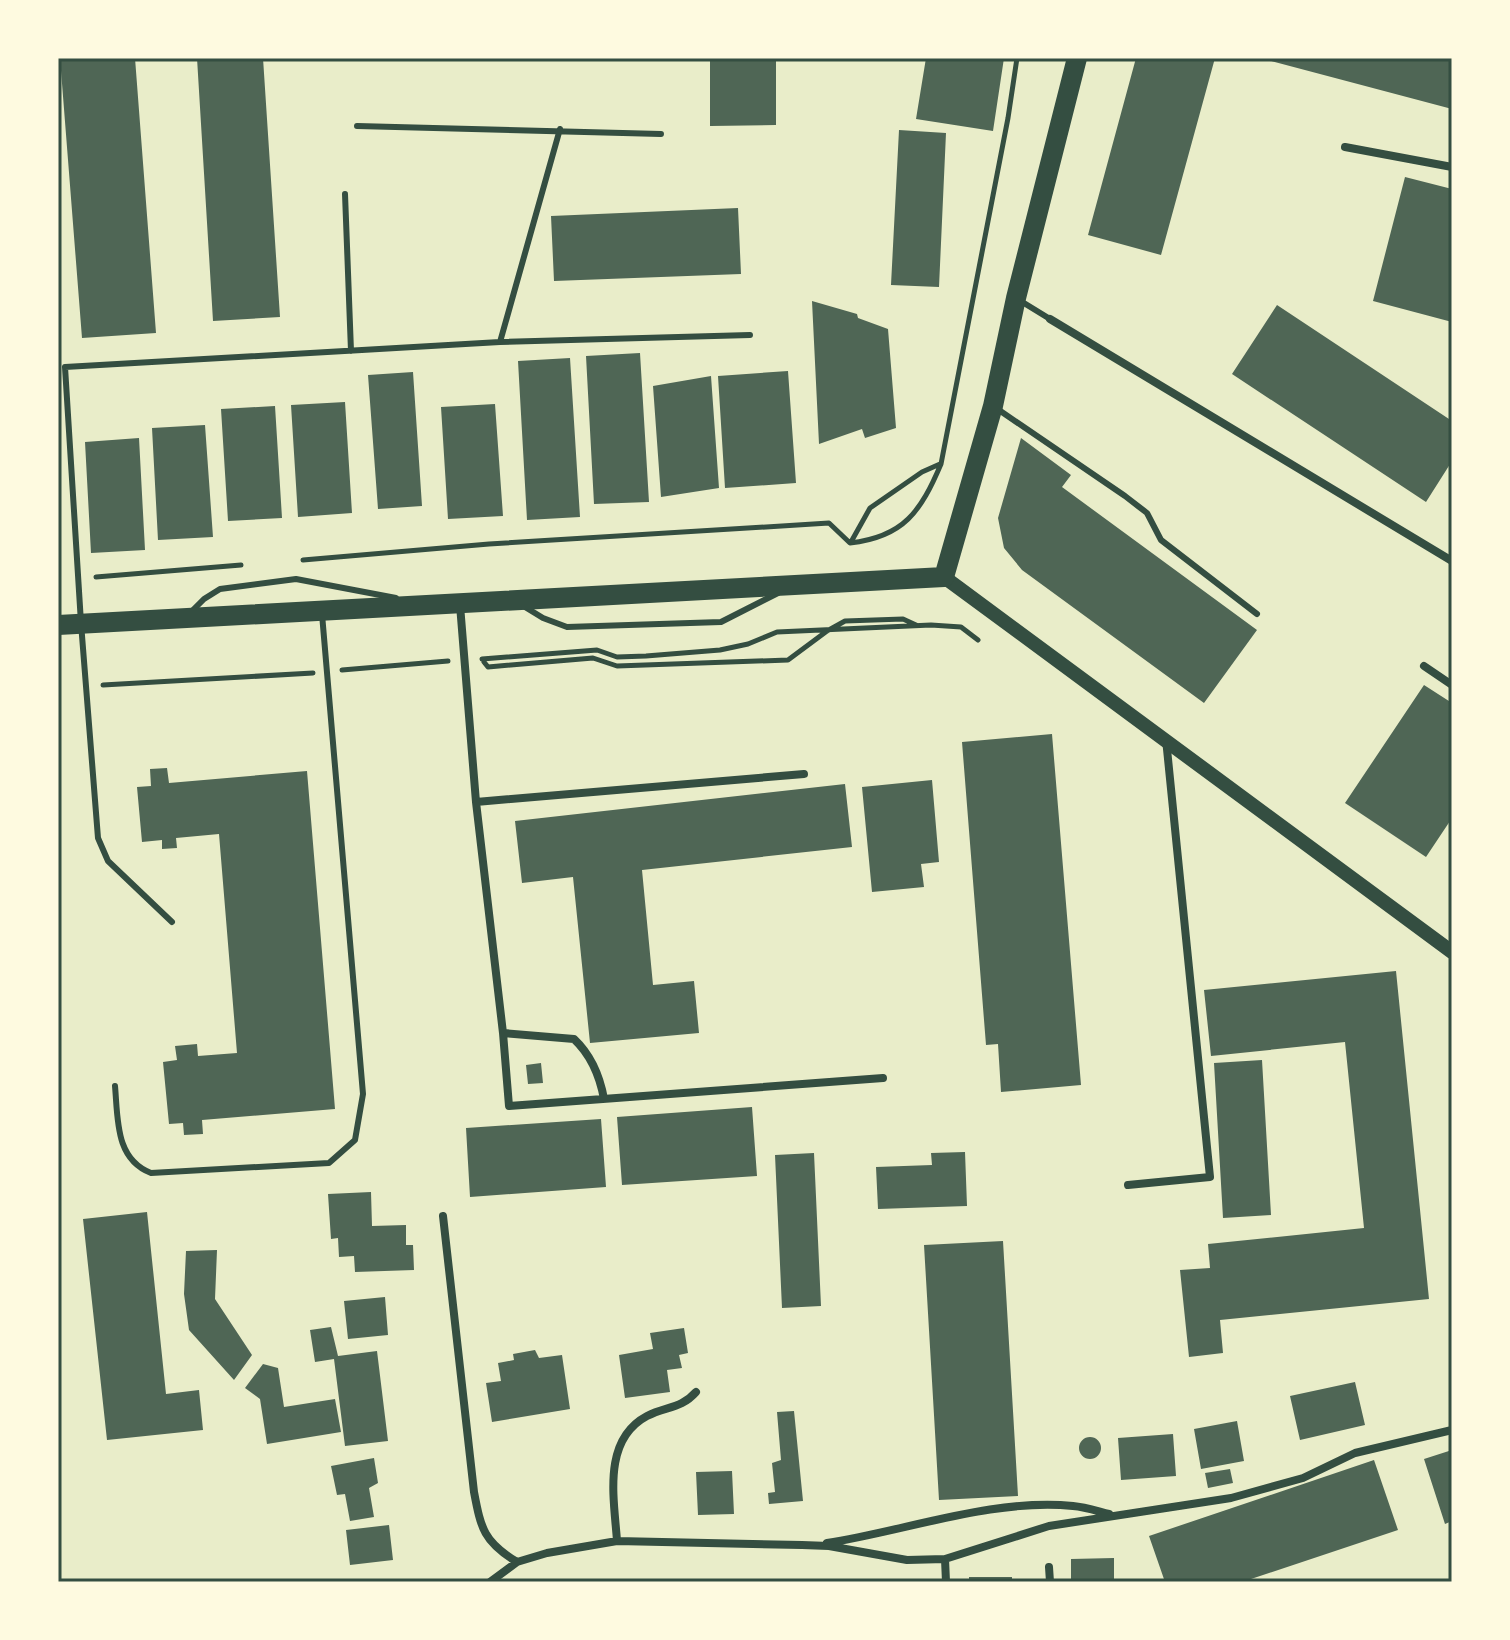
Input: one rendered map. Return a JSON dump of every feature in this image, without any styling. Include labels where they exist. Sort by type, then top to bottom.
[{"type":"main road","points":[[58,625],[944,577],[993,406],[1016,298],[1077,58]]},
{"type":"street","points":[[1345,147],[1452,167]]},
{"type":"street","points":[[1050,319],[1452,561]]},
{"type":"street","points":[[944,577],[1452,952]]},
{"type":"street","points":[[460,603],[476,802],[509,1106],[883,1078]]},
{"type":"street","points":[[1424,666],[1452,685]]},
{"type":"street","points":[[1128,1185],[1210,1177],[1165,739]]},
{"type":"street","points":[[476,802],[804,774]]},
{"type":"street","points":[[503,1033],[574,1039],[592,1063],[604,1099]]},
{"type":"street","points":[[443,1216],[479,1518],[492,1546],[517,1562]]},
{"type":"street","points":[[617,1541],[614,1475],[617,1449],[622,1437],[644,1418],[682,1405],[696,1392]]},
{"type":"street","points":[[490,1582],[517,1562],[547,1553],[617,1541],[811,1545],[907,1560],[945,1559],[1049,1526],[1231,1498],[1303,1478],[1355,1453],[1452,1430]]},
{"type":"street","points":[[811,1545],[1009,1508],[1076,1506],[1118,1516]]},
{"type":"street","points":[[945,1559],[946,1582]]},
{"type":"street","points":[[1049,1567],[1050,1582]]},
{"type":"lane","points":[[357,126],[661,134]]},
{"type":"lane","points":[[500,342],[560,129]]},
{"type":"lane","points":[[345,194],[351,351]]},
{"type":"lane","points":[[1016,298],[1050,319]]},
{"type":"lane","points":[[172,922],[108,861],[98,838],[65,367],[500,342],[750,335]]},
{"type":"lane","points":[[993,406],[1147,513],[1161,540],[1257,614]]},
{"type":"lane","points":[[184,618],[220,589],[296,579],[431,605]]},
{"type":"lane","points":[[516,600],[543,618],[567,627],[721,622],[793,585]]},
{"type":"lane","points":[[115,1086],[124,1150],[136,1167],[151,1173],[329,1163],[355,1140],[363,1094],[322,610]]},
{"type":"path","points":[[850,543],[872,540],[905,524],[928,496],[941,464],[1017,58]]},
{"type":"path","points":[[850,543],[870,508],[922,472],[941,464]]},
{"type":"path","points":[[299,560],[489,544],[829,523],[850,543]]},
{"type":"path","points":[[78,578],[252,564]]},
{"type":"path","points":[[86,686],[325,672],[597,650],[617,657],[705,652],[748,644],[777,632],[961,627],[978,640]]},
{"type":"path","points":[[481,659],[488,667],[593,658],[617,666],[788,660],[827,631]]},
{"type":"building","points":[[60,58],[135,58],[156,333],[82,338]]},
{"type":"building","points":[[197,58],[263,58],[280,317],[213,321]]},
{"type":"building","points":[[710,58],[776,58],[776,125],[710,126]]},
{"type":"building","points":[[926,58],[1004,58],[993,131],[916,119]]},
{"type":"building","points":[[1136,58],[1215,58],[1161,255],[1088,235]]},
{"type":"building","points":[[1452,58],[1452,109],[1263,59]]},
{"type":"building","points":[[899,130],[946,133],[939,287],[891,285]]},
{"type":"building","points":[[1405,177],[1452,189],[1452,322],[1373,301]]},
{"type":"building","points":[[738,208],[741,274],[554,281],[551,216]]},
{"type":"building","points":[[812,301],[857,314],[858,318],[888,329],[896,428],[865,438],[862,429],[819,444]]},
{"type":"building","points":[[1277,305],[1452,421],[1452,461],[1426,502],[1232,374]]},
{"type":"building","points":[[640,353],[649,502],[594,504],[586,356]]},
{"type":"building","points":[[570,358],[580,517],[527,520],[518,361]]},
{"type":"building","points":[[788,371],[796,483],[725,488],[718,376]]},
{"type":"building","points":[[413,372],[422,506],[378,509],[368,375]]},
{"type":"building","points":[[711,376],[719,488],[661,497],[653,386]]},
{"type":"building","points":[[345,402],[352,513],[298,517],[291,405]]},
{"type":"building","points":[[495,404],[503,516],[448,519],[441,407]]},
{"type":"building","points":[[275,406],[282,518],[228,521],[221,409]]},
{"type":"building","points":[[205,425],[213,537],[158,540],[152,428]]},
{"type":"building","points":[[139,438],[145,550],[91,553],[85,442]]},
{"type":"building","points":[[1021,438],[1071,475],[1062,487],[1257,630],[1204,703],[1022,570],[1004,548],[998,518]]},
{"type":"building","points":[[1424,685],[1452,703],[1452,818],[1426,857],[1345,803]]},
{"type":"building","points":[[1052,734],[1081,1085],[1001,1092],[998,1044],[986,1045],[962,742]]},
{"type":"building","points":[[167,768],[169,783],[307,771],[335,1109],[202,1120],[203,1134],[184,1135],[183,1123],[169,1124],[163,1062],[177,1060],[175,1046],[197,1044],[198,1056],[237,1053],[219,834],[176,838],[177,848],[162,849],[162,840],[142,842],[137,787],[151,786],[150,769]]},
{"type":"building","points":[[932,780],[939,862],[921,864],[924,887],[872,892],[862,787]]},
{"type":"building","points":[[845,784],[852,847],[642,870],[653,985],[694,981],[699,1033],[590,1043],[573,877],[522,883],[515,821]]},
{"type":"building","points":[[1396,971],[1429,1299],[1220,1320],[1223,1353],[1189,1357],[1180,1270],[1210,1268],[1208,1244],[1364,1228],[1345,1042],[1211,1056],[1204,990]]},
{"type":"building","points":[[1262,1060],[1271,1215],[1223,1218],[1214,1063]]},
{"type":"building","points":[[541,1063],[543,1083],[528,1084],[526,1065]]},
{"type":"building","points":[[752,1107],[757,1176],[622,1185],[617,1117]]},
{"type":"building","points":[[601,1119],[606,1187],[470,1197],[466,1128]]},
{"type":"building","points":[[965,1152],[967,1206],[878,1209],[876,1167],[932,1165],[931,1153]]},
{"type":"building","points":[[814,1153],[821,1306],[782,1308],[775,1155]]},
{"type":"building","points":[[371,1192],[372,1226],[406,1225],[406,1245],[413,1245],[414,1270],[355,1272],[354,1256],[339,1257],[338,1238],[331,1239],[328,1194]]},
{"type":"building","points":[[147,1212],[166,1394],[199,1390],[203,1430],[107,1440],[83,1219]]},
{"type":"building","points":[[1003,1241],[1018,1496],[939,1500],[924,1245]]},
{"type":"building","points":[[217,1250],[215,1299],[252,1355],[234,1380],[189,1330],[184,1294],[186,1251]]},
{"type":"building","points":[[385,1297],[388,1335],[348,1339],[344,1301]]},
{"type":"building","points":[[331,1327],[338,1356],[377,1351],[388,1441],[345,1446],[334,1359],[315,1362],[310,1330]]},
{"type":"building","points":[[684,1328],[688,1353],[679,1355],[682,1368],[667,1370],[670,1392],[625,1398],[619,1355],[653,1349],[650,1333]]},
{"type":"building","points":[[535,1350],[539,1358],[562,1355],[570,1409],[492,1422],[486,1383],[501,1381],[498,1363],[514,1360],[513,1354]]},
{"type":"building","points":[[263,1364],[278,1368],[284,1407],[335,1399],[341,1432],[267,1444],[260,1399],[245,1388]]},
{"type":"building","points":[[1355,1382],[1365,1425],[1300,1440],[1290,1396]]},
{"type":"building","points":[[794,1411],[803,1501],[769,1504],[768,1493],[775,1492],[772,1463],[781,1460],[777,1412]]},
{"type":"building","points":[[1237,1421],[1244,1461],[1201,1469],[1194,1429]]},
{"type":"building","points":[[1173,1434],[1176,1476],[1121,1480],[1118,1438]]},
{"type":"building","points":[[1090,1437],[1098,1440],[1101,1448],[1098,1456],[1090,1459],[1082,1456],[1079,1448],[1082,1440]]},
{"type":"building","points":[[1452,1450],[1452,1521],[1445,1524],[1424,1459]]},
{"type":"building","points":[[374,1458],[378,1483],[369,1488],[374,1517],[350,1521],[345,1494],[337,1495],[331,1466]]},
{"type":"building","points":[[1374,1460],[1398,1530],[1242,1582],[1165,1582],[1149,1536]]},
{"type":"building","points":[[1230,1469],[1233,1483],[1208,1488],[1205,1473]]},
{"type":"building","points":[[732,1471],[734,1514],[698,1515],[696,1472]]},
{"type":"building","points":[[389,1525],[393,1560],[350,1565],[346,1530]]},
{"type":"building","points":[[1114,1558],[1114,1582],[1071,1582],[1071,1559]]},
{"type":"building","points":[[969,1577],[1012,1577],[1012,1582],[969,1582]]}]
